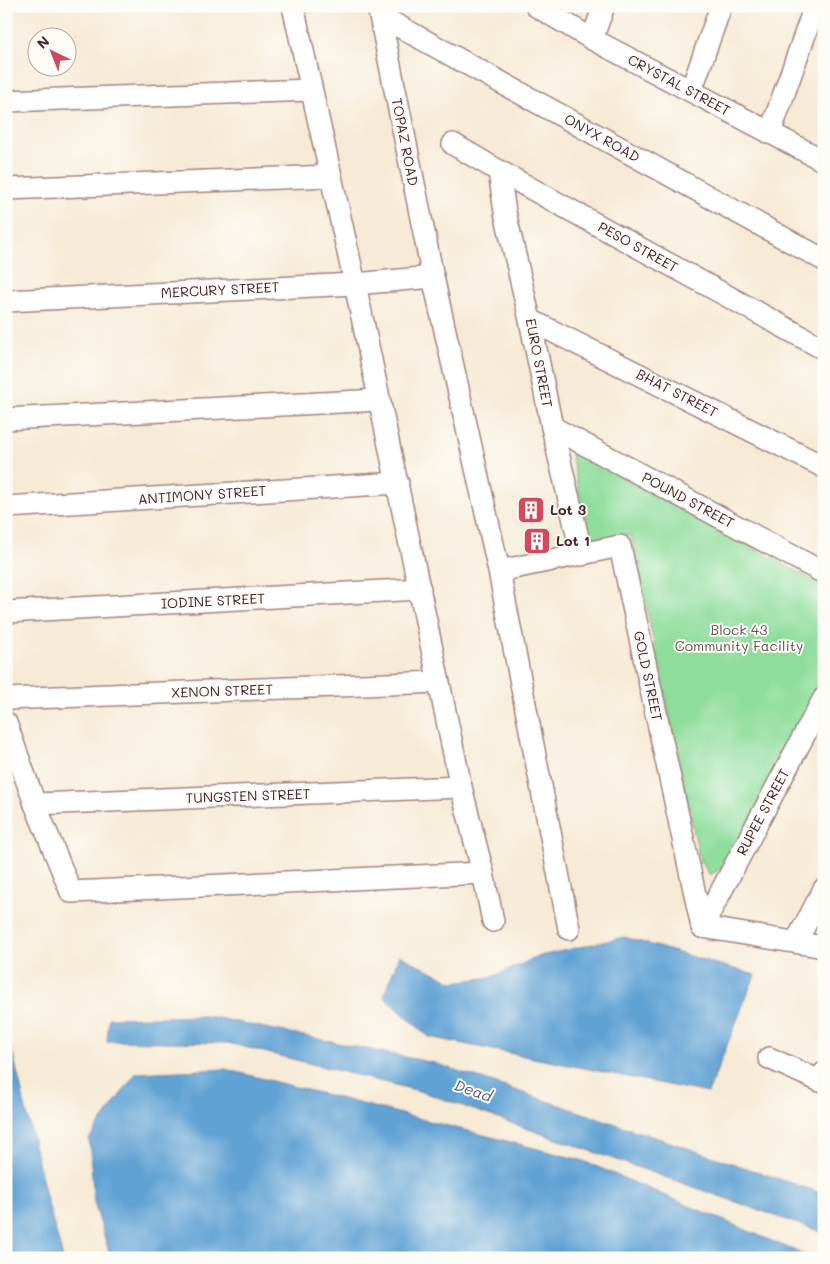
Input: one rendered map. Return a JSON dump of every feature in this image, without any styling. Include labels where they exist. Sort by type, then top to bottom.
[{"type":"street","points":[[293,6],[398,483],[438,682],[493,920]]},
{"type":"street","name":"CRYSTAL STREET","points":[[536,6],[592,39],[824,161]]},
{"type":"street","points":[[592,39],[604,6]]},
{"type":"street","points":[[691,91],[720,6]]},
{"type":"street","points":[[770,133],[816,6]]},
{"type":"street","name":"ONYX ROAD","points":[[379,11],[824,260]]},
{"type":"street","name":"TOPAZ ROAD","points":[[379,11],[433,277]]},
{"type":"street","points":[[6,101],[311,90]]},
{"type":"street","name":"PESO STREET","points":[[453,144],[499,172],[824,349]]},
{"type":"street","name":"EURO STREET","points":[[499,172],[505,212],[582,555]]},
{"type":"street","points":[[6,189],[331,176]]},
{"type":"street","points":[[433,277],[499,571],[569,929]]},
{"type":"street","name":"MERCURY STREET","points":[[6,301],[355,284],[433,277]]},
{"type":"street","name":"BHAT STREET","points":[[530,320],[824,467]]},
{"type":"street","points":[[6,419],[379,400]]},
{"type":"street","name":"POUND STREET","points":[[552,427],[824,572]]},
{"type":"street","name":"ANTIMONY STREET","points":[[6,507],[398,483]]},
{"type":"street","name":"GOLD STREET","points":[[499,571],[620,546],[702,927]]},
{"type":"street","name":"IODINE STREET","points":[[6,612],[420,589]]},
{"type":"street","name":"XENON STREET","points":[[6,699],[438,682]]},
{"type":"street","name":"RUPEE STREET","points":[[702,927],[824,698]]},
{"type":"street","points":[[6,723],[35,804],[71,892],[483,873]]},
{"type":"street","name":"TUNGSTEN STREET","points":[[35,804],[461,787]]},
{"type":"street","points":[[796,942],[824,889]]},
{"type":"street","points":[[702,927],[824,947]]},
{"type":"street","points":[[769,1058],[820,1081],[824,1073]]},
{"type":"green space","name":"Block 43 Community Facility","points":[[570,449],[824,586],[824,678],[725,866],[710,875],[700,860],[631,535],[589,539]]},
{"type":"water","points":[[624,937],[755,975],[708,1093],[429,1037],[384,997],[399,955],[453,982],[492,977],[540,956]]},
{"type":"water","name":"Dead","points":[[208,1016],[434,1063],[824,1194],[824,1233],[423,1092],[228,1043],[107,1041],[109,1018]]},
{"type":"water","points":[[6,1036],[12,1050],[47,1200],[63,1258],[6,1258]]},
{"type":"water","points":[[225,1069],[581,1160],[812,1258],[111,1258],[94,1202],[89,1139],[136,1073]]},
{"type":"place","name":"Lot 3","points":[[531,510]]},
{"type":"place","name":"Lot 1","points":[[537,541]]}]
